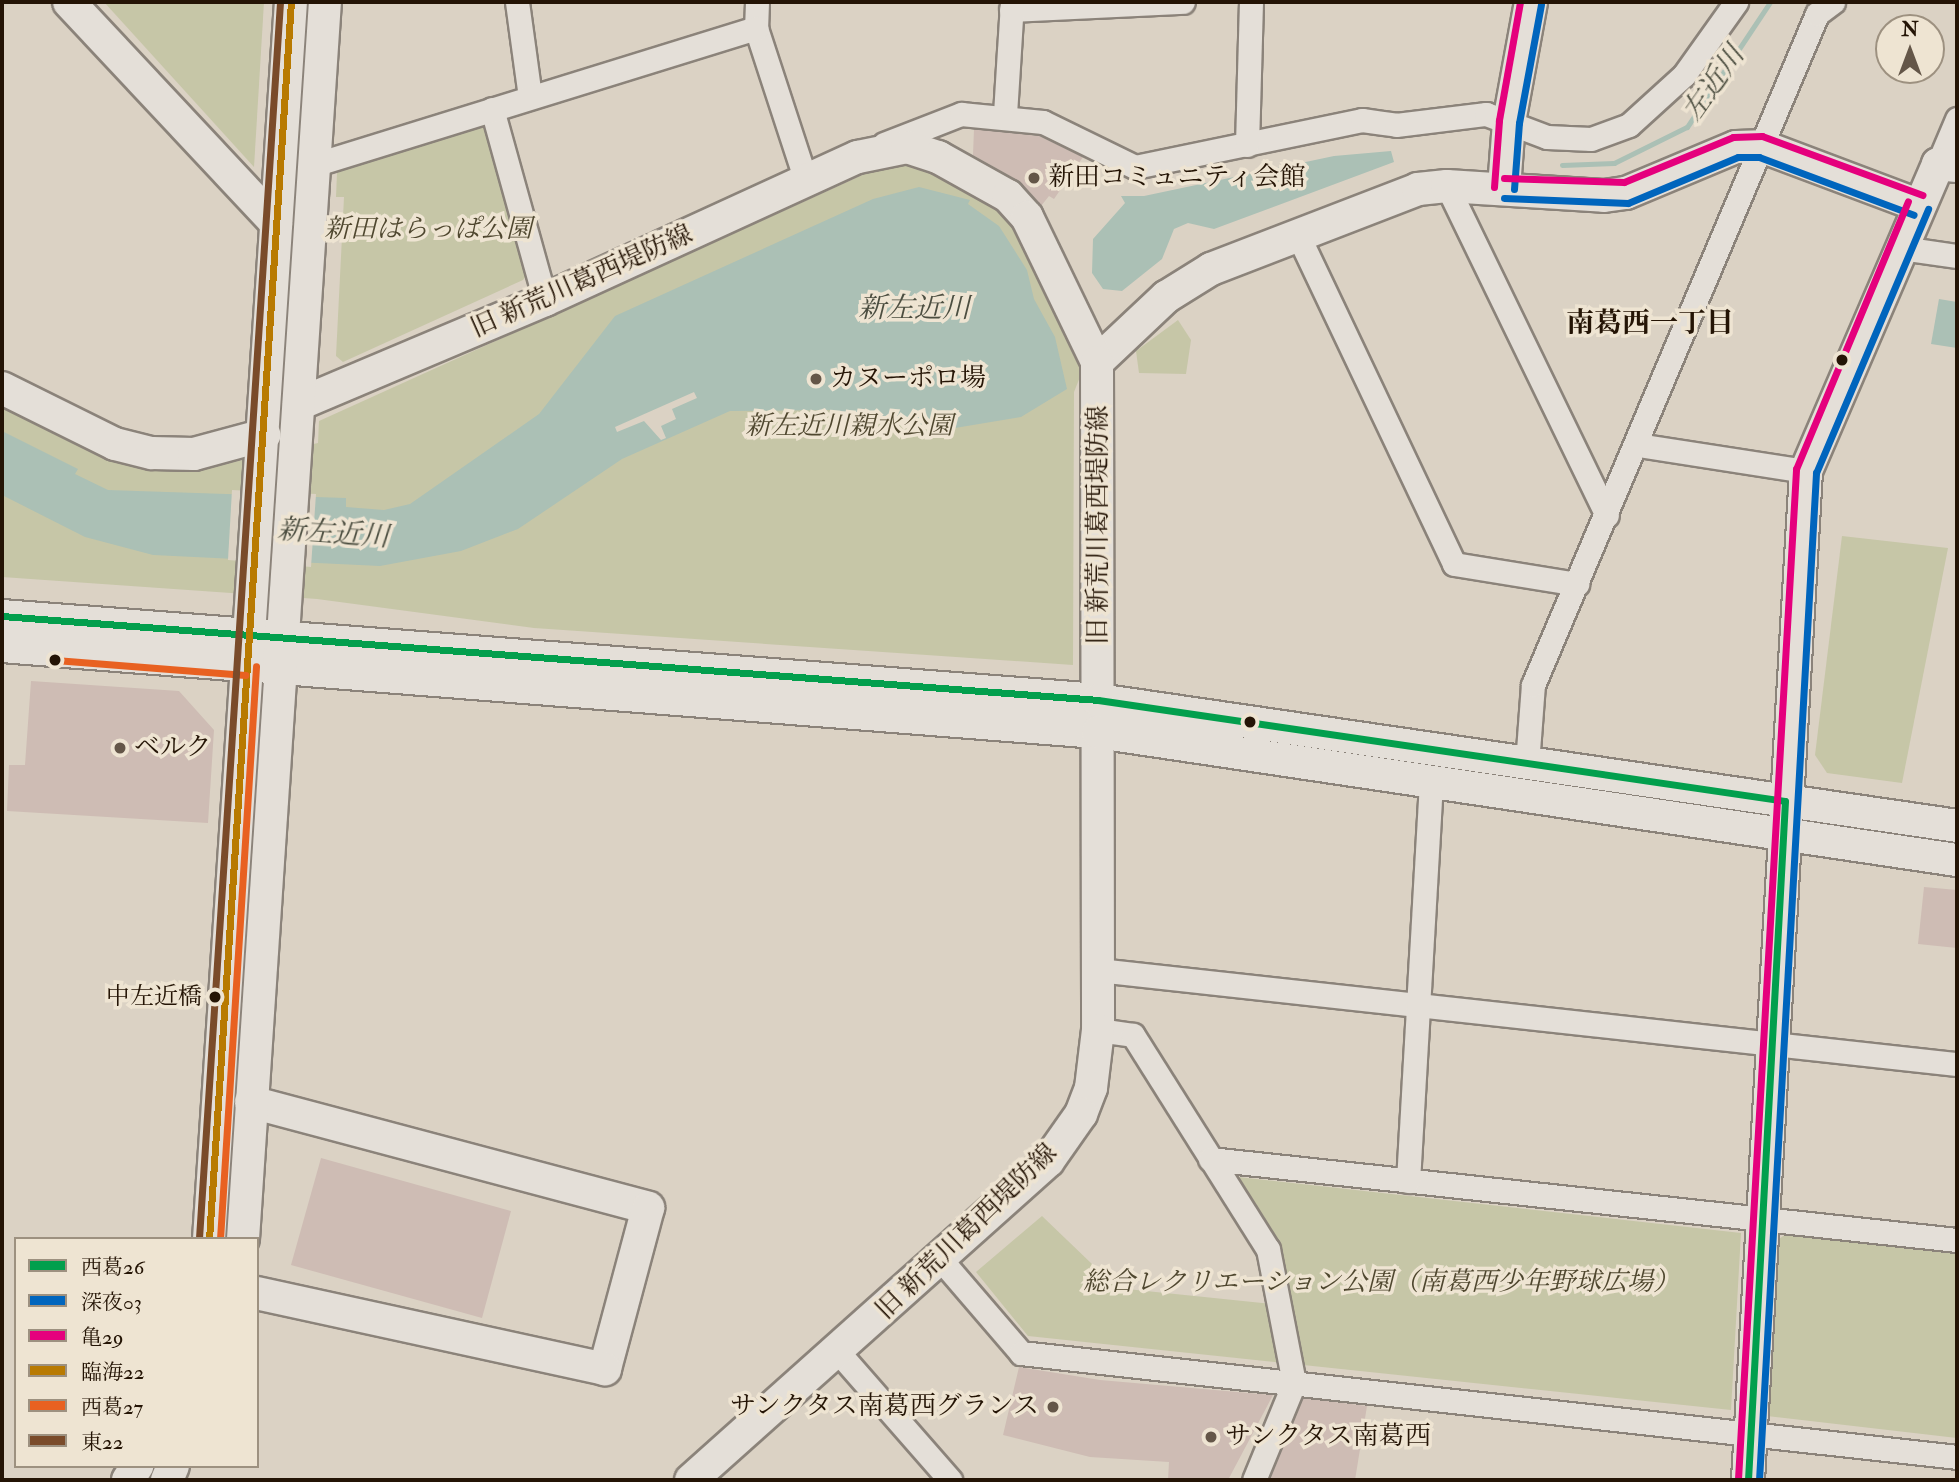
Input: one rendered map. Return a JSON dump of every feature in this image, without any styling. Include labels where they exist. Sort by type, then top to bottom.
[{"type":"street","points":[[69,2],[276,223]]},
{"type":"street","points":[[209,1237],[291,2]]},
{"type":"street","points":[[243,1237],[325,2]]},
{"type":"street","points":[[517,2],[530,97]]},
{"type":"street","points":[[757,2],[756,28],[806,181]]},
{"type":"street","points":[[1005,114],[1012,6],[1183,2]]},
{"type":"street","points":[[1247,145],[1251,2]]},
{"type":"street","points":[[1504,188],[1509,122],[1531,2]]},
{"type":"street","points":[[858,157],[961,114],[1005,114],[1076,135],[1135,167],[1362,120],[1396,125],[1486,114],[1547,137],[1591,139],[1629,125],[1684,75],[1736,2]]},
{"type":"street","points":[[1527,764],[1533,685],[1638,445],[1817,14],[1833,2]]},
{"type":"street","points":[[313,165],[756,28]]},
{"type":"street","points":[[492,109],[545,300]]},
{"type":"street","points":[[1748,1480],[1806,471],[1918,205],[1948,165],[1957,119]]},
{"type":"street","points":[[1097,362],[1166,297],[1211,269],[1297,233],[1418,189],[1447,186],[1626,193],[1736,147],[1761,146],[1918,205]]},
{"type":"street","name":"旧 新荒川葛西堤防線","points":[[299,404],[545,300],[858,157],[907,147],[938,157],[1008,196],[1041,238],[1097,362],[1098,1030],[1091,1088],[1068,1135],[1048,1161],[942,1261],[691,1480]]},
{"type":"street","points":[[1447,186],[1607,515]]},
{"type":"street","points":[[1297,233],[1454,564],[1577,584]]},
{"type":"street","points":[[1902,248],[1957,256]]},
{"type":"street","points":[[2,388],[115,444],[152,453],[194,454],[262,450]]},
{"type":"street","points":[[1638,445],[1806,471]]},
{"type":"street","points":[[2,617],[247,650]]},
{"type":"street","points":[[2,646],[247,650],[1098,700],[1957,826]]},
{"type":"street","points":[[281,652],[1098,732],[1957,860]]},
{"type":"street","points":[[1408,1181],[1431,783]]},
{"type":"street","points":[[1098,970],[1417,1008],[1957,1065]]},
{"type":"street","points":[[1098,1030],[1133,1035],[1268,1249],[1294,1383],[1254,1480]]},
{"type":"street","points":[[251,1102],[648,1208],[605,1369],[259,1293]]},
{"type":"street","points":[[1210,1159],[1762,1221],[1957,1240]]},
{"type":"street","points":[[942,1261],[1021,1353],[1957,1457]]},
{"type":"street","points":[[839,1353],[950,1480]]},
{"type":"green space","points":[[104,2],[264,2],[254,167]]},
{"type":"green space","name":"新田はらっぱ公園","points":[[482,122],[490,127],[529,272],[523,280],[343,362],[336,356],[344,197],[336,197],[337,173],[345,163]]},
{"type":"green space","name":"新左近川親水公園","points":[[913,161],[1004,202],[1064,304],[1082,372],[1074,392],[1073,665],[534,628],[317,599],[2,577],[2,403],[150,467],[212,467],[318,443],[319,421],[867,173]]},
{"type":"green space","points":[[1178,320],[1191,340],[1186,374],[1139,373],[1136,351]]},
{"type":"green space","points":[[1842,536],[1948,548],[1902,783],[1827,773],[1815,755]]},
{"type":"green space","name":"総合レクリエーション公園（南葛西少年野球広場）","points":[[1238,1177],[1741,1233],[1731,1410],[1028,1336],[976,1272],[1042,1216],[1117,1288],[1291,1306],[1279,1243]]},
{"type":"green space","points":[[1790,1231],[1957,1250],[1957,1438],[1767,1416],[1775,1242]]},
{"type":"water","points":[[1391,151],[1394,162],[1214,229],[1188,223],[1174,229],[1162,259],[1122,291],[1103,289],[1092,273],[1093,239],[1125,203],[1121,196],[1144,196],[1334,156]]},
{"type":"water","name":"新左近川","points":[[919,187],[970,200],[968,204],[999,226],[1027,270],[1034,299],[1055,337],[1067,389],[1021,417],[949,429],[829,410],[730,411],[622,459],[518,529],[461,551],[380,566],[153,555],[85,537],[2,495],[2,431],[78,469],[75,474],[108,490],[346,498],[346,507],[384,510],[410,504],[539,414],[615,316],[873,199]]},
{"type":"water","points":[[1939,299],[1957,302],[1957,348],[1931,344]]},
{"type":"pier","points":[[694,392],[697,398],[672,409],[676,419],[661,426],[666,438],[661,440],[644,421],[617,432],[615,427]]},
{"type":"pier","points":[[232,490],[316,494],[311,567],[228,560]]},
{"type":"building","name":"新田コミュニティ会館","points":[[974,129],[1039,136],[1083,157],[1054,199],[1049,196],[1041,206],[1017,180],[973,155]]},
{"type":"building","name":"ベルク","points":[[31,681],[179,691],[214,730],[208,823],[7,811],[9,765],[25,765]]},
{"type":"building","points":[[1924,887],[1957,890],[1957,948],[1918,944]]},
{"type":"building","points":[[321,1158],[511,1211],[482,1318],[291,1265]]},
{"type":"building","points":[[1019,1367],[1100,1380],[1273,1395],[1228,1480],[1168,1480],[1169,1462],[1090,1457],[1003,1435]]},
{"type":"building","points":[[1303,1398],[1367,1406],[1355,1480],[1269,1480]]},
{"type":"waterway","name":"左近川","points":[[1562,165],[1614,163],[1687,127],[1770,2]]},
{"type":"transit line","name":"東22","points":[[199,1237],[280,2]]},
{"type":"transit line","name":"臨海22","points":[[209,1237],[291,2]]},
{"type":"transit line","name":"亀29","points":[[1494,187],[1499,120],[1520,2]]},
{"type":"transit line","name":"深夜03","points":[[1514,189],[1519,123],[1541,4]]},
{"type":"transit line","name":"亀29","points":[[1504,178],[1624,182],[1733,137],[1762,136],[1922,195]]},
{"type":"transit line","name":"深夜03","points":[[1504,198],[1628,203],[1738,157],[1759,157],[1914,215]]},
{"type":"transit line","name":"亀29","points":[[1738,1479],[1796,469],[1908,201]]},
{"type":"transit line","name":"深夜03","points":[[1759,1480],[1816,473],[1928,209]]},
{"type":"transit line","name":"西葛26","points":[[2,616],[1098,700],[1785,801],[1748,1480]]},
{"type":"transit line","name":"西葛27","points":[[55,660],[245,675]]},
{"type":"transit line","name":"西葛27","points":[[220,1237],[256,666]]},
{"type":"place","name":"新田コミュニティ会館","points":[[1034,178]]},
{"type":"place","name":"カヌーポロ場","points":[[816,379]]},
{"type":"place","name":"ベルク","points":[[120,748]]},
{"type":"place","name":"中左近橋","points":[[215,997]]},
{"type":"place","name":"サンクタス南葛西グランス","points":[[1053,1407]]},
{"type":"place","name":"サンクタス南葛西","points":[[1211,1437]]},
{"type":"district","name":"南葛西一丁目","points":[[1650,324]]}]
